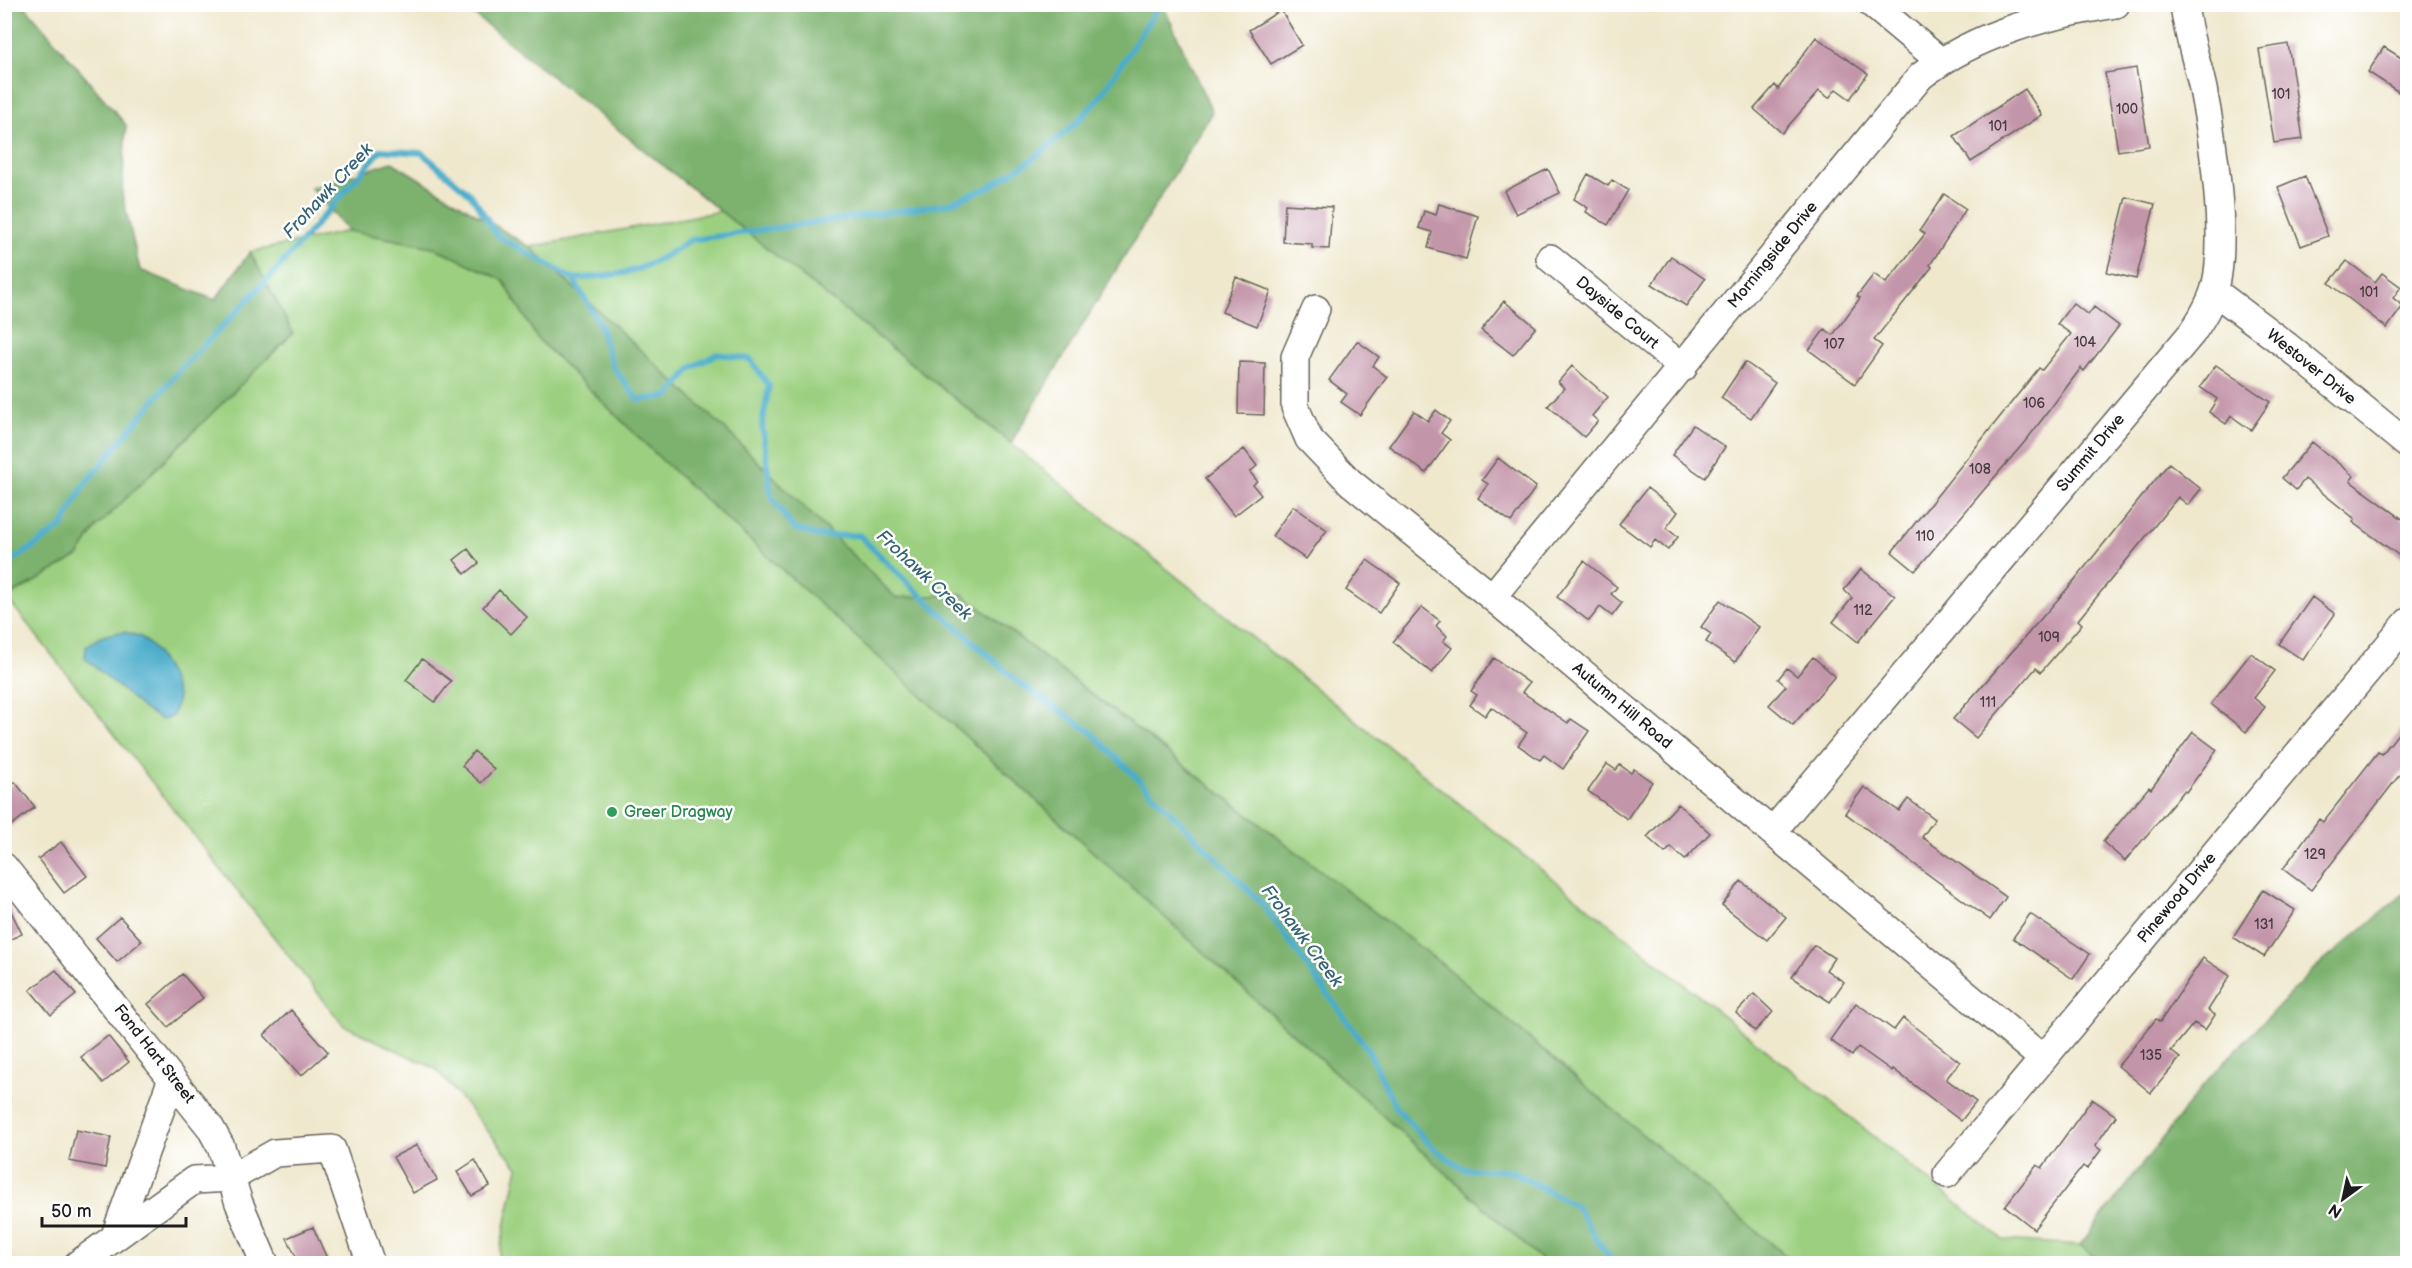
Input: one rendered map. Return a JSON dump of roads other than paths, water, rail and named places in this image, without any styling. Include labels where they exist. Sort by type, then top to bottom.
[{"type":"street","points":[[1872,4],[1940,61]]},
{"type":"street","name":"Morningside Drive","points":[[1492,597],[1683,368],[1905,93],[1940,61],[1962,49],[2021,26],[2074,11],[2116,4]]},
{"type":"street","name":"Summit Drive","points":[[1772,832],[2192,333],[2205,313],[2214,291],[2218,264],[2217,199],[2203,89],[2184,4]]},
{"type":"street","name":"Dayside Court","points":[[1550,258],[1683,368]]},
{"type":"street","name":"Westover Drive","points":[[2214,291],[2287,346],[2408,445]]},
{"type":"street","name":"Autumn Hill Road","points":[[1316,309],[1295,357],[1295,407],[1309,439],[1350,482],[1492,597],[2043,1059]]},
{"type":"street","name":"Pinewood Drive","points":[[1947,1174],[2408,622]]},
{"type":"street","name":"Fond Hart Street","points":[[4,867],[124,1016],[171,1081],[210,1127],[221,1147],[265,1263]]},
{"type":"street","points":[[114,1238],[171,1081]]},
{"type":"street","points":[[78,1263],[194,1180],[231,1178],[275,1153],[332,1149],[371,1263]]},
{"type":"water","points":[[125,632],[141,637],[155,650],[169,673],[178,697],[173,716],[162,720],[145,710],[85,658],[86,647],[95,640],[109,634]]},
{"type":"waterway","points":[[573,279],[622,273],[647,266],[690,240],[947,204],[989,187],[1033,159],[1073,126],[1098,100],[1160,4]]},
{"type":"waterway","name":"Frohawk Creek","points":[[4,563],[20,556],[62,527],[84,485],[177,373],[272,275],[381,150],[422,153],[471,195],[498,236],[573,279],[598,321],[613,367],[638,400],[669,396],[691,368],[717,354],[750,359],[769,386],[762,425],[771,496],[793,528],[819,536],[859,535],[912,587],[1019,683],[1091,732],[1263,905],[1368,1050],[1396,1108],[1433,1148],[1464,1169],[1511,1171],[1576,1206],[1599,1243],[1612,1260],[1619,1264]]},
{"type":"place","name":"Greer Dragway","points":[[612,812]]}]
